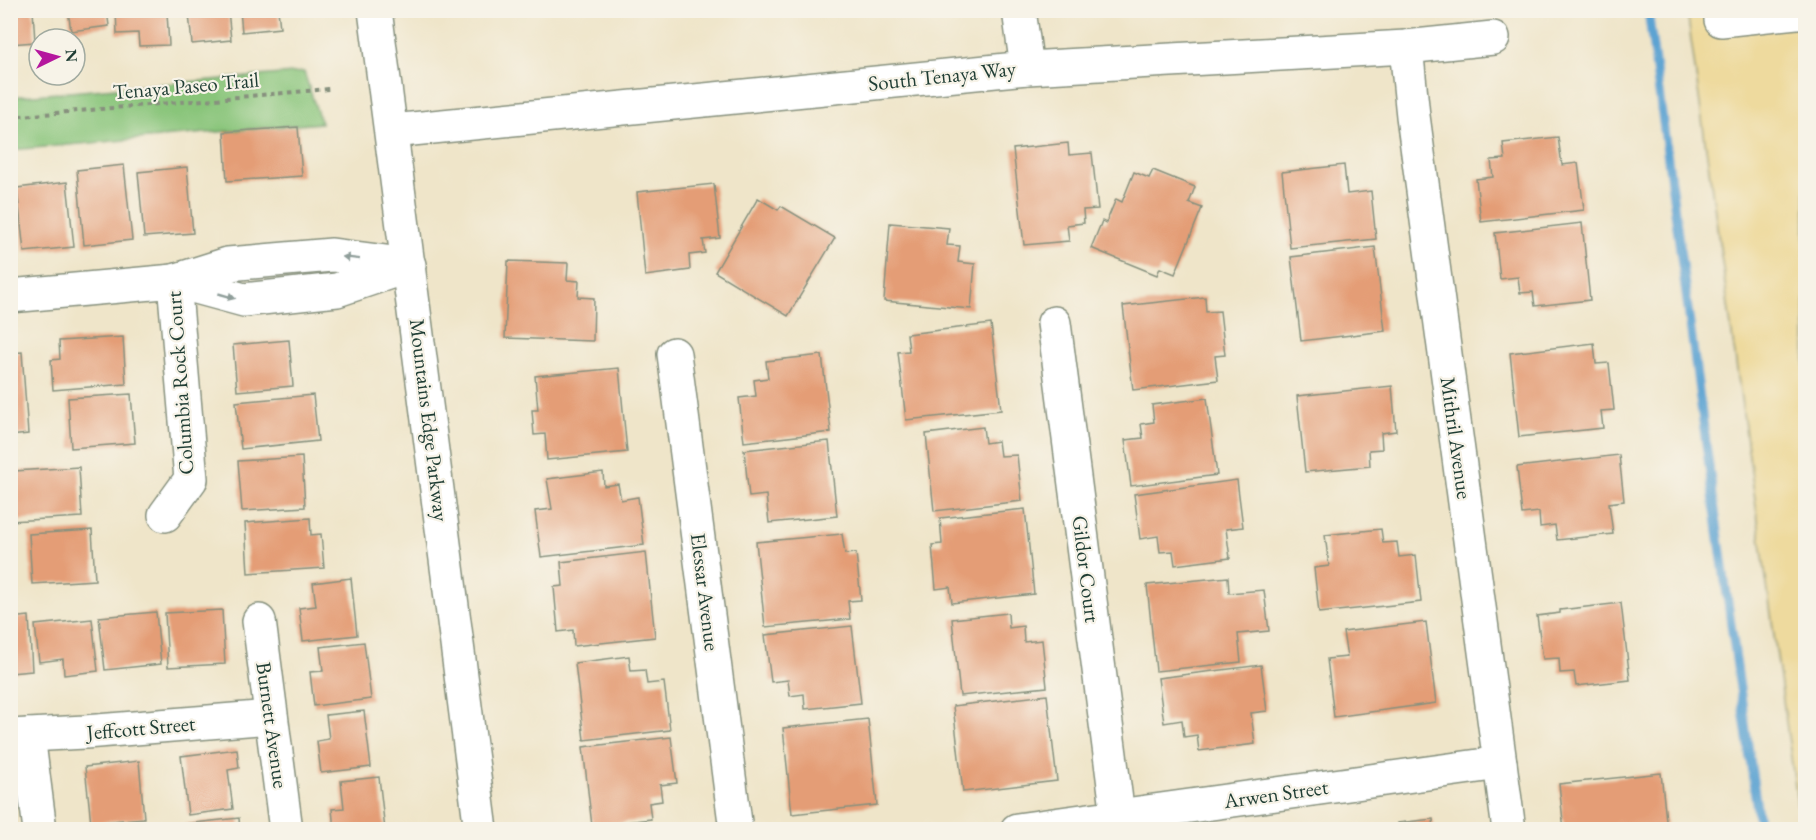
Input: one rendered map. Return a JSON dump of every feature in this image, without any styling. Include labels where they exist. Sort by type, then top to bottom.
[{"type":"street","name":"Mountains Edge Parkway","points":[[375,10],[481,830]]},
{"type":"street","points":[[1019,10],[1027,68]]},
{"type":"street","points":[[1721,20],[1806,11]]},
{"type":"street","name":"South Tenaya Way","points":[[392,131],[1027,68],[1406,47],[1493,38]]},
{"type":"street","name":"Mithril Avenue","points":[[1406,47],[1413,116],[1509,830]]},
{"type":"street","points":[[10,296],[174,281],[228,264],[332,255],[409,265]]},
{"type":"street","points":[[277,261],[281,296]]},
{"type":"street","points":[[174,281],[244,300],[337,290],[409,265]]},
{"type":"street","name":"Columbia Rock Court","points":[[165,515],[191,479],[174,281]]},
{"type":"street","name":"Gildor Court","points":[[1054,323],[1118,816]]},
{"type":"street","name":"Elessar Avenue","points":[[674,354],[736,830]]},
{"type":"street","name":"Burnett Avenue","points":[[259,621],[286,830]]},
{"type":"street","name":"Jeffcott Street","points":[[19,736],[271,717]]},
{"type":"street","points":[[19,736],[40,830]]},
{"type":"street","name":"Arwen Street","points":[[1017,830],[1500,763]]},
{"type":"path","name":"Tenaya Paseo Trail","points":[[10,117],[329,88]]},
{"type":"green space","points":[[304,72],[321,123],[11,150],[11,97]]},
{"type":"sand","points":[[1687,11],[1805,11],[1805,829],[1801,829]]},
{"type":"building","points":[[10,10],[33,10],[34,27],[27,27],[27,43],[10,44]]},
{"type":"building","points":[[68,10],[107,10],[109,26],[87,29],[87,27],[70,27]]},
{"type":"building","points":[[116,10],[149,10],[149,14],[167,13],[169,45],[139,46],[138,33],[117,34]]},
{"type":"building","points":[[178,10],[228,10],[231,40],[192,44],[189,14],[178,15]]},
{"type":"building","points":[[240,10],[278,10],[280,28],[242,32]]},
{"type":"building","points":[[699,10],[721,10],[721,12],[700,14]]},
{"type":"building","points":[[298,127],[302,176],[227,181],[224,132]]},
{"type":"building","points":[[1558,137],[1562,165],[1578,163],[1584,210],[1481,222],[1476,179],[1493,177],[1491,160],[1505,159],[1503,143]]},
{"type":"building","points":[[1068,143],[1069,155],[1092,153],[1098,209],[1083,210],[1084,223],[1067,225],[1069,241],[1024,245],[1013,149]]},
{"type":"building","points":[[124,165],[132,240],[84,245],[77,170]]},
{"type":"building","points":[[1344,165],[1347,194],[1371,191],[1376,239],[1290,248],[1282,172]]},
{"type":"building","points":[[187,167],[193,233],[144,237],[138,172]]},
{"type":"building","points":[[1153,170],[1195,187],[1189,203],[1202,208],[1175,274],[1160,268],[1157,275],[1091,248],[1102,221],[1106,223],[1116,199],[1122,202],[1134,172],[1149,178]]},
{"type":"building","points":[[67,182],[74,247],[24,252],[17,188]]},
{"type":"building","points":[[714,184],[720,238],[703,240],[705,253],[689,255],[690,270],[645,276],[637,192]]},
{"type":"building","points":[[758,198],[778,210],[781,206],[835,238],[788,316],[715,272]]},
{"type":"building","points":[[890,223],[949,228],[947,245],[960,246],[958,262],[975,264],[971,309],[884,301]]},
{"type":"building","points":[[1582,223],[1590,300],[1535,306],[1533,292],[1520,293],[1518,277],[1500,279],[1495,233]]},
{"type":"building","points":[[1375,247],[1385,331],[1301,341],[1291,257]]},
{"type":"building","points":[[508,261],[568,263],[567,280],[579,281],[578,297],[594,298],[593,341],[505,338]]},
{"type":"building","points":[[1205,297],[1206,312],[1220,311],[1225,355],[1215,356],[1218,380],[1133,390],[1123,306]]},
{"type":"building","points":[[991,324],[1001,410],[906,420],[898,352],[909,351],[907,334]]},
{"type":"building","points":[[123,337],[126,384],[53,390],[51,360],[60,359],[59,341]]},
{"type":"building","points":[[289,340],[293,386],[237,391],[233,345]]},
{"type":"building","points":[[1594,343],[1596,364],[1609,363],[1614,410],[1601,411],[1603,428],[1519,437],[1510,353]]},
{"type":"building","points":[[22,352],[28,434],[10,436],[10,353]]},
{"type":"building","points":[[822,355],[831,432],[744,442],[739,398],[756,396],[754,380],[768,378],[766,361]]},
{"type":"building","points":[[619,368],[627,452],[547,460],[545,434],[534,435],[532,410],[538,410],[535,376]]},
{"type":"building","points":[[1392,386],[1396,431],[1381,433],[1382,449],[1369,450],[1370,466],[1305,472],[1297,396]]},
{"type":"building","points":[[131,394],[135,443],[71,448],[68,398]]},
{"type":"building","points":[[313,395],[318,441],[241,449],[236,402]]},
{"type":"building","points":[[1207,398],[1217,475],[1131,486],[1125,440],[1143,438],[1141,424],[1154,422],[1152,405]]},
{"type":"building","points":[[983,427],[985,443],[998,441],[1000,456],[1017,455],[1022,501],[934,511],[926,434]]},
{"type":"building","points":[[829,441],[837,516],[769,523],[766,495],[749,497],[744,450]]},
{"type":"building","points":[[1619,455],[1624,501],[1609,503],[1613,534],[1557,540],[1555,525],[1540,527],[1539,512],[1522,514],[1517,467]]},
{"type":"building","points":[[302,457],[305,507],[242,511],[238,461]]},
{"type":"building","points":[[79,467],[82,517],[10,521],[10,490],[16,489],[14,471]]},
{"type":"building","points":[[603,472],[604,486],[618,484],[621,500],[638,497],[644,545],[541,557],[535,511],[552,509],[547,479]]},
{"type":"building","points":[[1237,480],[1243,527],[1226,529],[1230,558],[1175,565],[1173,551],[1160,552],[1158,536],[1140,539],[1134,494]]},
{"type":"building","points":[[1025,509],[1034,594],[952,603],[950,587],[936,589],[932,545],[942,544],[940,518]]},
{"type":"building","points":[[310,518],[311,535],[321,534],[324,568],[248,573],[245,523]]},
{"type":"building","points":[[1381,529],[1383,543],[1397,542],[1399,557],[1416,555],[1421,602],[1319,613],[1314,568],[1329,566],[1325,535]]},
{"type":"building","points":[[92,530],[95,580],[32,584],[29,534]]},
{"type":"building","points":[[842,534],[845,554],[856,553],[861,600],[848,601],[850,619],[765,627],[756,542]]},
{"type":"building","points":[[646,552],[655,637],[574,646],[573,630],[558,632],[554,587],[563,586],[561,562]]},
{"type":"building","points":[[1228,577],[1229,593],[1264,590],[1269,631],[1238,634],[1241,662],[1156,671],[1147,585]]},
{"type":"building","points":[[351,578],[357,635],[303,641],[299,608],[316,606],[313,583]]},
{"type":"building","points":[[1621,603],[1630,680],[1576,686],[1574,672],[1560,673],[1559,658],[1543,659],[1537,616],[1560,613],[1560,610]]},
{"type":"building","points":[[222,610],[225,664],[168,667],[165,613]]},
{"type":"building","points":[[156,612],[161,664],[105,670],[99,617]]},
{"type":"building","points":[[1008,613],[1009,628],[1023,626],[1024,642],[1042,640],[1047,687],[960,696],[952,619]]},
{"type":"building","points":[[29,616],[32,671],[10,673],[10,618]]},
{"type":"building","points":[[92,619],[98,671],[64,675],[63,659],[39,662],[35,625]]},
{"type":"building","points":[[1426,622],[1436,703],[1334,717],[1327,659],[1347,657],[1343,632]]},
{"type":"building","points":[[852,626],[861,703],[805,709],[804,694],[790,696],[788,680],[771,682],[765,635]]},
{"type":"building","points":[[364,642],[371,699],[314,706],[310,672],[323,671],[320,647]]},
{"type":"building","points":[[629,656],[631,671],[645,670],[647,684],[664,682],[670,730],[584,740],[575,663]]},
{"type":"building","points":[[1261,665],[1267,711],[1251,713],[1255,744],[1199,751],[1197,735],[1184,737],[1182,720],[1164,723],[1158,678]]},
{"type":"building","points":[[1047,695],[1057,781],[963,792],[953,706]]},
{"type":"building","points":[[364,711],[371,767],[321,773],[317,741],[329,739],[326,715]]},
{"type":"building","points":[[868,719],[877,805],[792,814],[783,728]]},
{"type":"building","points":[[671,737],[677,783],[660,785],[662,801],[649,803],[651,819],[592,826],[583,747]]},
{"type":"building","points":[[237,749],[239,768],[228,770],[233,809],[188,815],[181,756]]},
{"type":"building","points":[[139,761],[144,818],[91,823],[85,767]]},
{"type":"building","points":[[1661,773],[1667,830],[1564,830],[1559,784]]},
{"type":"building","points":[[379,777],[385,830],[334,830],[332,809],[344,808],[341,781]]},
{"type":"building","points":[[239,818],[240,830],[186,830],[185,824]]},
{"type":"building","points":[[1433,819],[1434,830],[1398,830],[1398,823]]},
{"type":"waterway","points":[[1648,10],[1760,830]]}]
